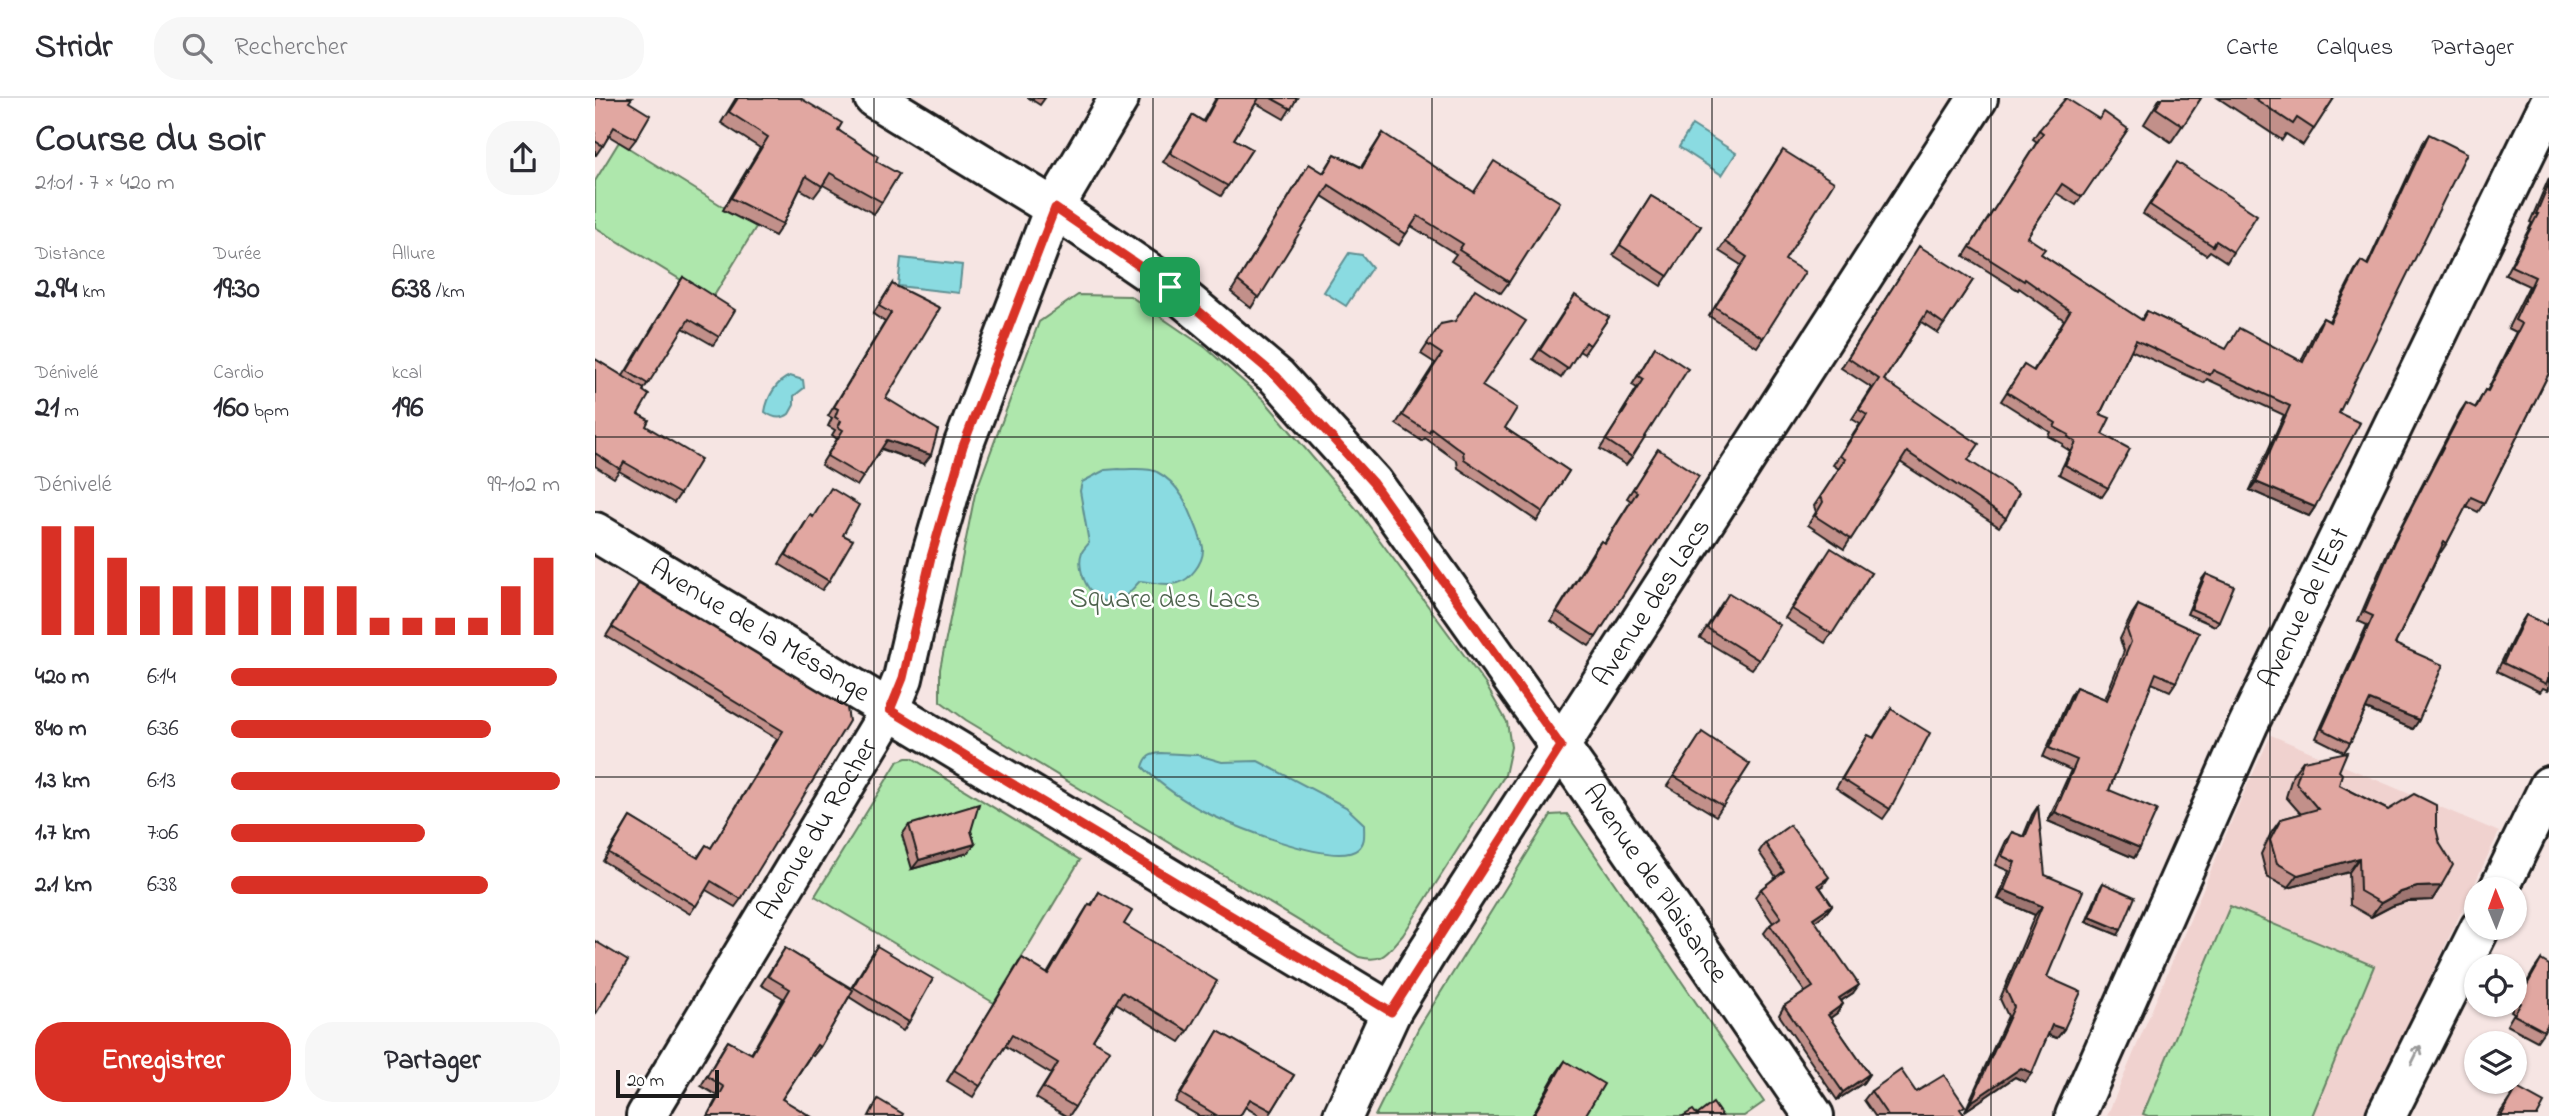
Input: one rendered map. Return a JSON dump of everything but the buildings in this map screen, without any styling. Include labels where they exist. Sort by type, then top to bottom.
[{"type":"street","name":"Avenue de Plaisance","points":[[874,98],[1055,208],[1170,287],[1277,377],[1373,483],[1561,746],[1814,1116]]},
{"type":"street","name":"Avenue du Rocher","points":[[646,1116],[890,710],[903,678],[931,557],[963,446],[1055,208],[1119,98]]},
{"type":"street","name":"Avenue des Lacs","points":[[1343,1116],[1391,1012],[1977,98]]},
{"type":"street","points":[[2542,98],[2549,103]]},
{"type":"street","name":"Avenue de l'Est","points":[[2075,1116],[2248,725],[2549,103]]},
{"type":"street","name":"Avenue de la Mésange","points":[[595,532],[1391,1012]]},
{"type":"street","points":[[2505,877],[2549,786]]},
{"type":"street","points":[[2386,1116],[2474,940]]},
{"type":"shaded area","points":[[2271,735],[2499,832],[2478,877],[2464,877],[2464,906],[2365,1116],[2107,1116],[2241,799]]},
{"type":"green space","points":[[619,142],[756,227],[712,299],[595,227],[595,181]]},
{"type":"green space","name":"Square des Lacs","points":[[1078,295],[1130,296],[1206,348],[1264,400],[1359,512],[1486,685],[1507,722],[1511,747],[1505,775],[1403,935],[1380,957],[1359,957],[966,720],[940,701],[940,669],[975,494],[1039,322]]},
{"type":"green space","points":[[912,758],[1080,860],[994,1003],[815,896],[898,761]]},
{"type":"green space","points":[[1567,814],[1764,1102],[1744,1116],[1375,1116],[1418,1029],[1551,815]]},
{"type":"green space","points":[[2230,906],[2374,966],[2312,1116],[2143,1114]]},
{"type":"water","points":[[1692,125],[1736,153],[1722,175],[1679,147]]},
{"type":"water","points":[[1349,253],[1362,255],[1372,267],[1346,306],[1324,292]]},
{"type":"water","points":[[901,258],[962,265],[959,293],[898,286]]},
{"type":"water","points":[[790,376],[803,380],[804,388],[794,396],[794,405],[789,414],[780,418],[771,416],[765,412],[770,396],[780,382]]},
{"type":"water","points":[[1105,470],[1153,470],[1165,477],[1188,507],[1203,548],[1198,565],[1183,581],[1168,584],[1140,581],[1125,596],[1110,602],[1095,595],[1081,570],[1082,552],[1089,543],[1080,491],[1082,482]]},
{"type":"water","points":[[1161,753],[1198,755],[1222,762],[1258,761],[1346,807],[1364,824],[1362,844],[1358,849],[1346,854],[1304,849],[1254,833],[1212,815],[1177,795],[1143,767],[1149,756]]},
{"type":"route","points":[[1055,208],[1170,287],[1277,377],[1373,483],[1561,746],[1391,1012],[890,710],[903,678],[931,557],[963,446],[1055,208]]}]
